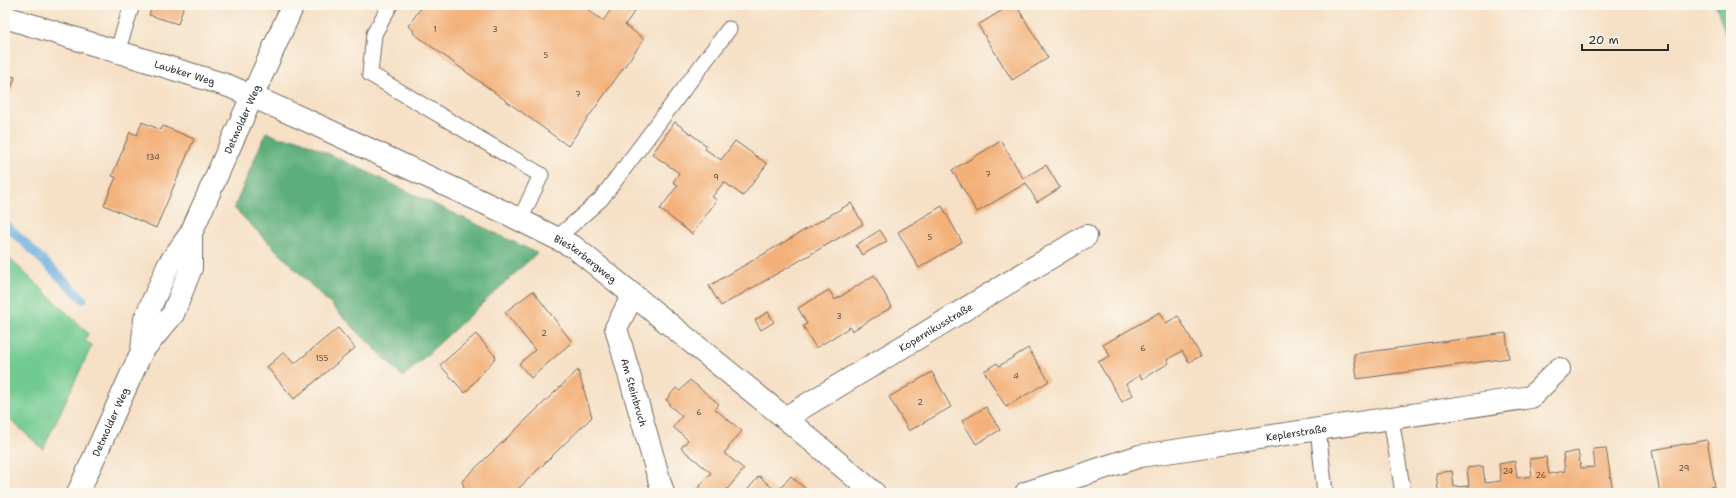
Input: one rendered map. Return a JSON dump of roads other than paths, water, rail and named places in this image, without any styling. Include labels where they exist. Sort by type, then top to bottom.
[{"type":"street","name":"Detmolder Weg","points":[[78,493],[142,351],[173,314],[191,268],[191,233],[293,5]]},
{"type":"street","name":"Laubker Weg","points":[[5,17],[229,86],[252,96]]},
{"type":"street","name":"Biesterbergweg","points":[[252,96],[520,220],[574,247],[785,418],[874,493]]},
{"type":"street","name":"Kopernikusstraße","points":[[785,418],[1086,236]]},
{"type":"street","name":"Am Steinbruch","points":[[634,295],[616,328],[663,493]]},
{"type":"street","name":"Keplerstraße","points":[[1026,493],[1140,456],[1531,397],[1559,369]]},
{"type":"lane","points":[[117,52],[132,5]]},
{"type":"lane","points":[[390,5],[374,34],[370,74],[541,174],[520,220]]},
{"type":"lane","points":[[557,238],[601,199],[729,29]]},
{"type":"lane","points":[[1391,418],[1403,493]]},
{"type":"lane","points":[[1318,429],[1325,493]]},
{"type":"waterway","points":[[5,224],[83,299]]}]
